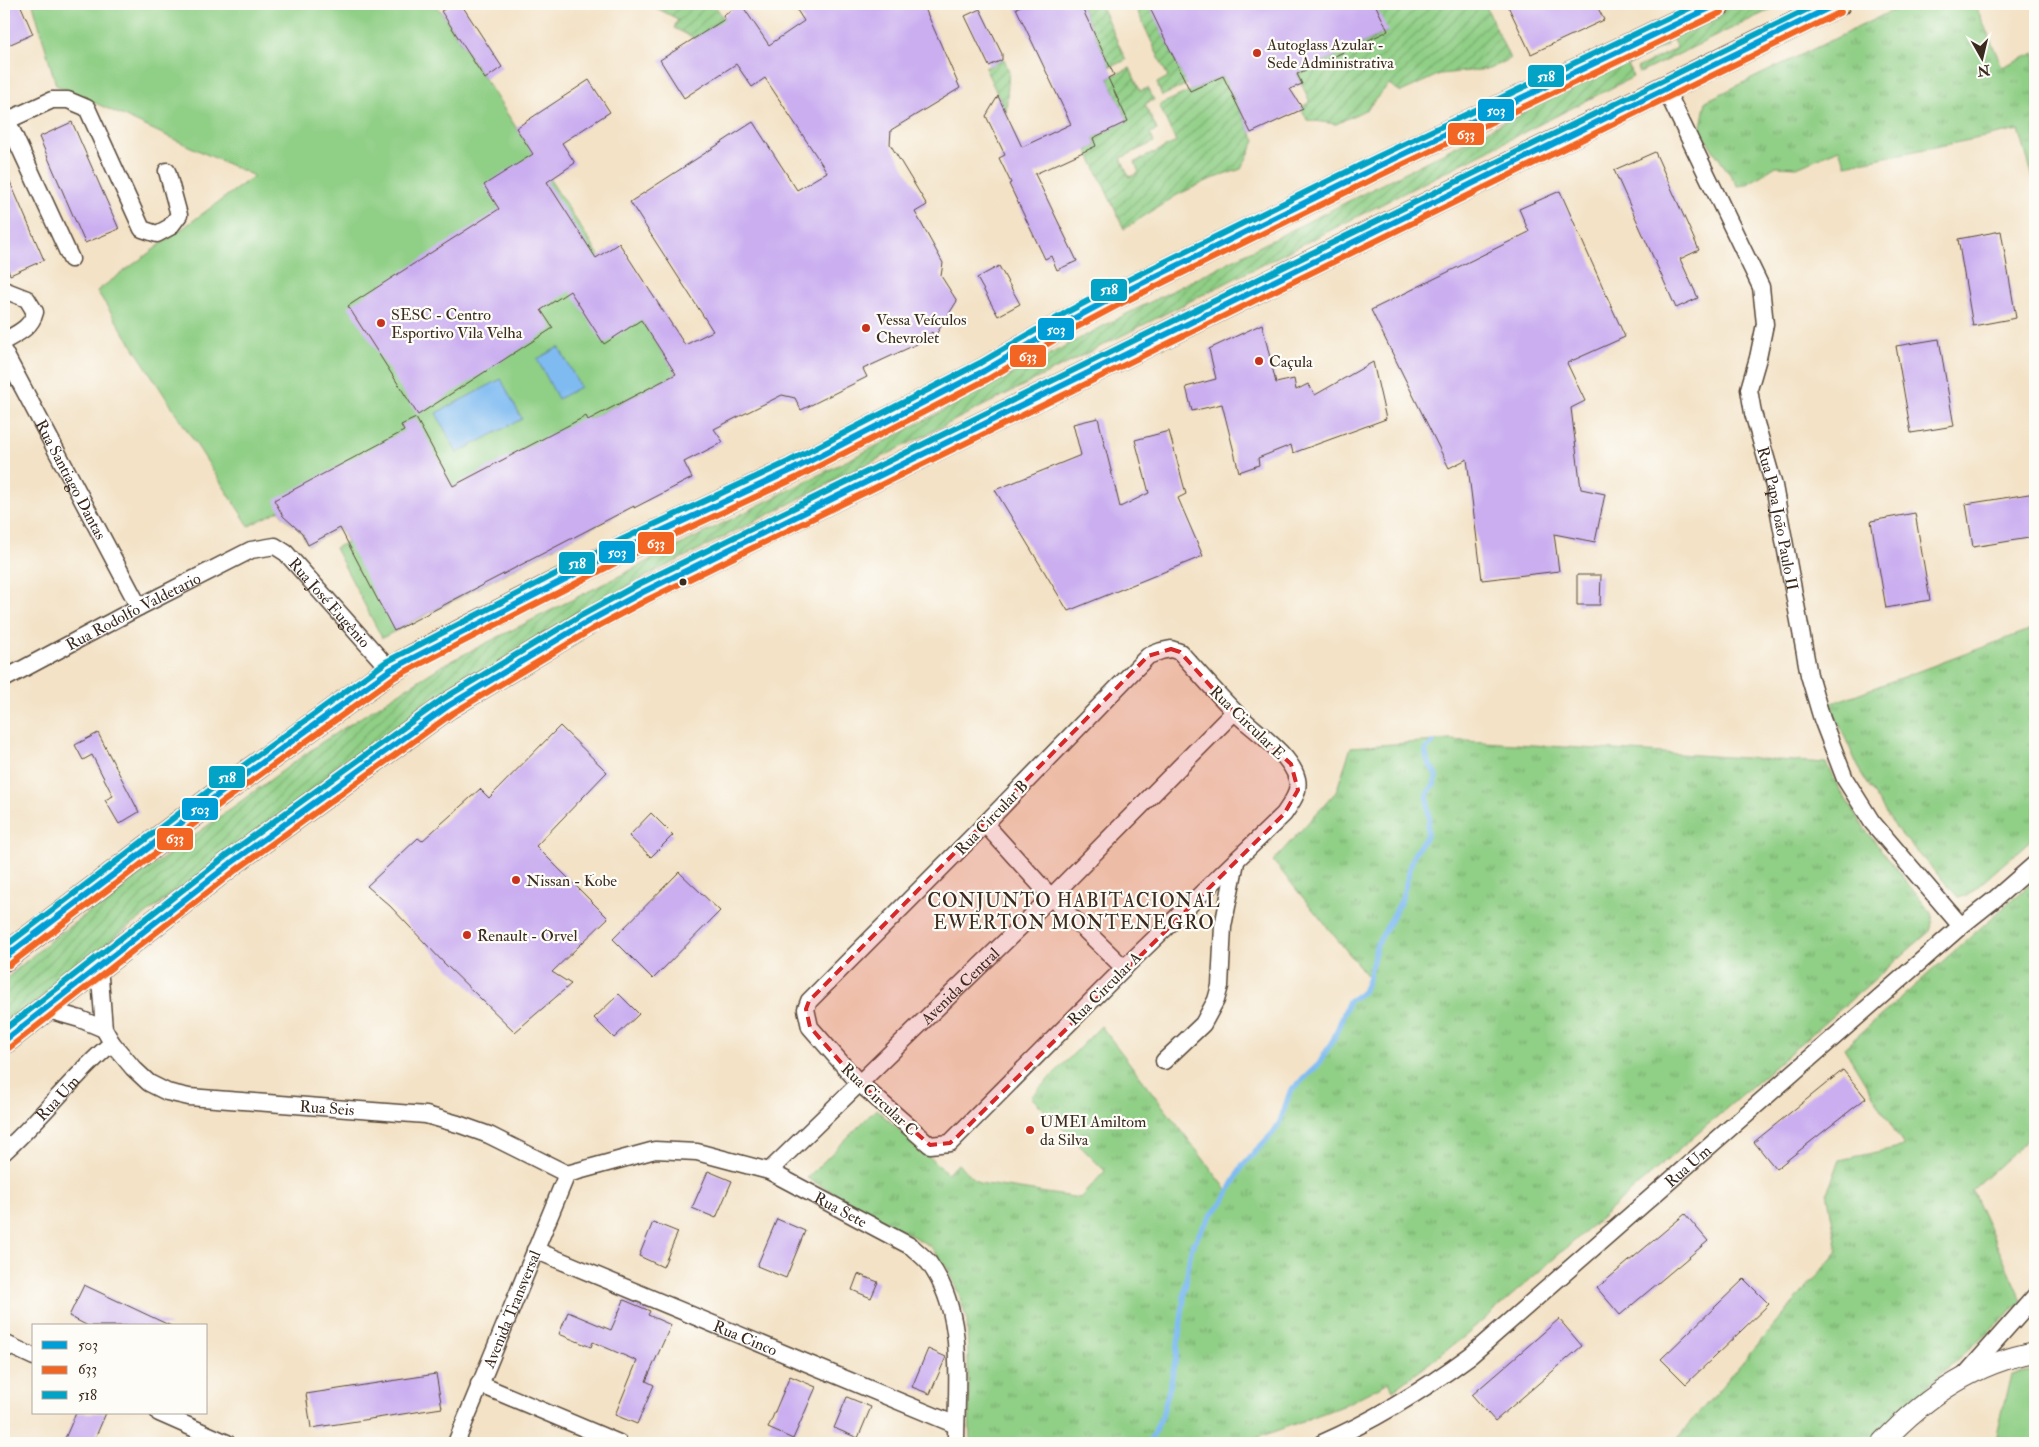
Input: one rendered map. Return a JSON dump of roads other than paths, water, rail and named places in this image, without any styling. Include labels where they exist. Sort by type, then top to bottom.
[{"type":"main road","points":[[4,958],[211,800],[390,670],[624,548],[827,452],[984,371],[1118,295],[1379,166],[1665,31],[1718,4]]},
{"type":"main road","points":[[4,1041],[230,863],[440,712],[587,622],[643,592],[1836,4]]},
{"type":"street","name":"Rua Papa João Paulo II","points":[[1666,88],[1761,287],[1765,324],[1749,389],[1753,413],[1774,486],[1808,675],[1822,719],[1845,780],[1872,822],[1961,926]]},
{"type":"street","points":[[70,259],[5,121],[52,100],[68,100],[87,108],[142,229],[157,234],[170,227],[179,215],[167,171]]},
{"type":"street","points":[[4,290],[27,299],[35,312],[32,322],[21,332],[4,341]]},
{"type":"street","name":"Rua Santiago Dantas","points":[[4,352],[139,607]]},
{"type":"street","name":"Rua José Eugênio","points":[[264,547],[275,546],[286,554],[390,670]]},
{"type":"street","name":"Rua Rodolfo Valdetario","points":[[4,678],[251,550],[264,547]]},
{"type":"street","name":"Rua Circular B","points":[[809,1000],[985,824],[1148,656],[1160,651],[1171,650],[1180,652]]},
{"type":"street","name":"Rua Circular E","points":[[1180,652],[1234,712],[1291,764],[1297,779],[1298,790],[1294,799]]},
{"type":"street","name":"Avenida Central","points":[[769,1171],[858,1082],[1052,897],[1234,712]]},
{"type":"street","name":"Rua Circular A","points":[[930,1145],[950,1143],[1124,968],[1284,814],[1294,799]]},
{"type":"street","points":[[985,824],[1052,897],[1124,968]]},
{"type":"street","points":[[1164,1061],[1203,1024],[1216,1000],[1220,986],[1223,926],[1236,862]]},
{"type":"street","name":"Rua Um","points":[[1322,1443],[1368,1421],[1430,1385],[1472,1355],[1961,926],[1995,900],[2035,864]]},
{"type":"street","name":"Rua Seis","points":[[99,965],[104,1029],[112,1044],[149,1084],[167,1092],[189,1097],[426,1115],[488,1135],[567,1174]]},
{"type":"street","name":"Rua Circular C","points":[[809,1000],[806,1009],[810,1027],[858,1082],[930,1145]]},
{"type":"street","points":[[45,1009],[80,1019],[104,1029]]},
{"type":"street","name":"Rua Um","points":[[4,1152],[22,1136],[89,1063],[112,1044]]},
{"type":"street","name":"Rua Sete","points":[[567,1174],[655,1150],[697,1152],[769,1171],[912,1247],[928,1263],[950,1306],[956,1337],[958,1378],[956,1443]]},
{"type":"street","name":"Avenida Transversal","points":[[456,1443],[478,1384],[567,1174]]},
{"type":"street","name":"Rua Cinco","points":[[535,1250],[956,1426]]},
{"type":"street","points":[[1963,1378],[2035,1296]]},
{"type":"street","points":[[4,1343],[32,1356]]},
{"type":"street","points":[[1882,1443],[1896,1428],[1934,1395],[1988,1365],[2035,1352]]},
{"type":"street","points":[[478,1384],[619,1443]]},
{"type":"street","points":[[161,1414],[227,1443]]},
{"type":"water","points":[[559,347],[580,387],[558,399],[537,359]]},
{"type":"water","points":[[501,379],[522,419],[457,453],[436,413]]},
{"type":"waterway","points":[[1149,1443],[1162,1416],[1171,1382],[1191,1249],[1201,1230],[1223,1202],[1243,1165],[1273,1133],[1280,1122],[1290,1092],[1319,1064],[1334,1038],[1349,1001],[1363,992],[1369,978],[1376,947],[1401,901],[1414,854],[1427,835],[1429,818],[1427,794],[1436,780],[1436,775],[1428,763],[1426,749],[1433,743]]},
{"type":"place","name":"Autoglass Azular - Sede Administrativa","points":[[1257,53]]},
{"type":"place","name":"SESC - Centro Esportivo Vila Velha","points":[[381,323]]},
{"type":"place","name":"Vessa Veículos Chevrolet","points":[[866,328]]},
{"type":"place","name":"Caçula","points":[[1259,361]]},
{"type":"place","name":"Nissan - Kobe","points":[[516,880]]},
{"type":"place","name":"Renault - Orvel","points":[[467,935]]},
{"type":"place","name":"UMEI Amiltom da Silva","points":[[1030,1130]]},
{"type":"district","name":"CONJUNTO HABITACIONAL EWERTON MONTENEGRO","points":[[1074,911]]}]
